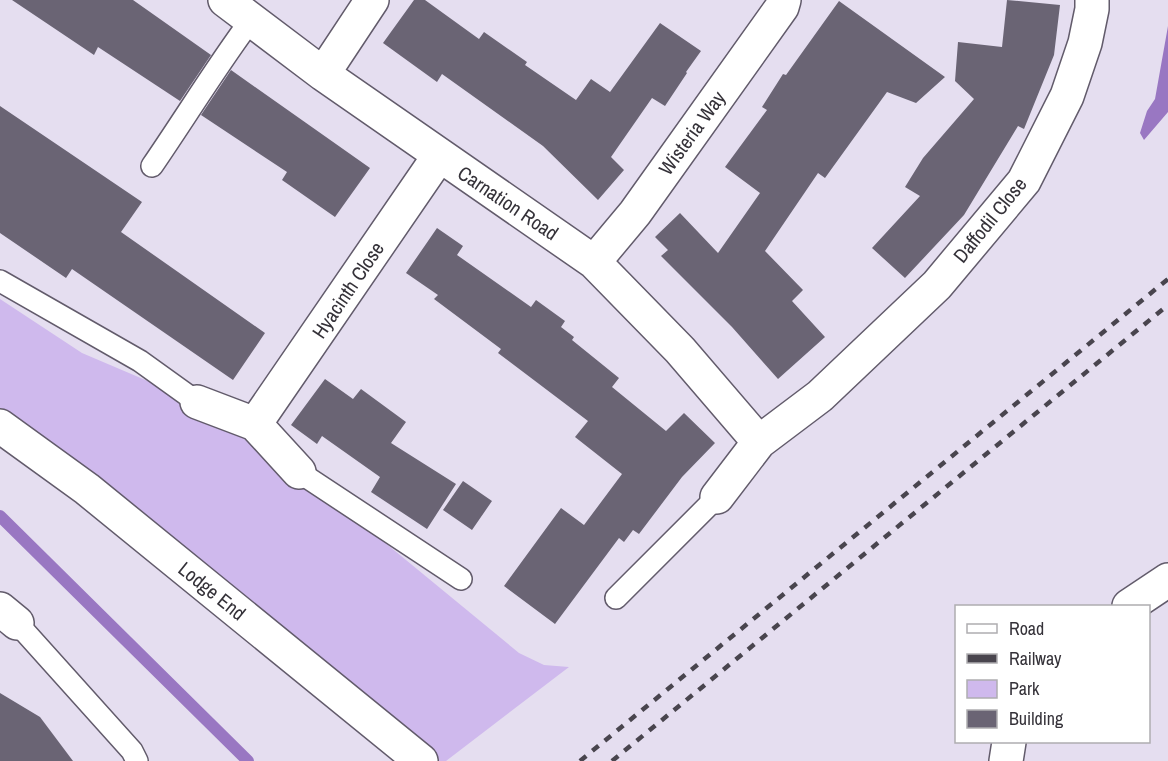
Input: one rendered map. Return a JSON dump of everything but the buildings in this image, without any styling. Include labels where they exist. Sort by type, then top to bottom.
[{"type":"street","name":"Carnation Road","points":[[225,0],[323,74],[594,262],[680,350],[759,442]]},
{"type":"street","points":[[323,74],[372,0]]},
{"type":"street","name":"Wisteria Way","points":[[594,262],[641,205],[782,7],[784,0]]},
{"type":"street","name":"Daffodil Close","points":[[759,442],[819,396],[937,285],[1024,181],[1067,96],[1085,43],[1092,0]]},
{"type":"street","name":"Hyacinth Close","points":[[255,424],[439,156]]},
{"type":"street","points":[[197,402],[255,424],[299,472]]},
{"type":"street","name":"Lodge End","points":[[0,426],[87,489],[421,761]]},
{"type":"street","points":[[717,496],[759,442]]},
{"type":"street","points":[[1130,605],[1168,580]]},
{"type":"street","points":[[1006,761],[1009,743]]},
{"type":"lane","points":[[152,166],[196,102],[220,62],[251,20]]},
{"type":"lane","points":[[0,281],[140,361],[197,402]]},
{"type":"lane","points":[[299,472],[461,579]]},
{"type":"lane","points":[[616,598],[717,496]]},
{"type":"lane","points":[[9,616],[132,751],[137,761]]},
{"type":"green space","points":[[0,299],[82,353],[197,402],[299,472],[519,653],[544,665],[569,667],[446,761],[421,761],[0,426]]},
{"type":"shaded area","points":[[1168,26],[1168,112],[1144,140],[1140,133],[1147,111],[1155,99]]},
{"type":"waterway","points":[[0,516],[248,761]]},
{"type":"railway","points":[[580,761],[1168,279]]},
{"type":"railway","points":[[612,761],[1168,305]]}]
